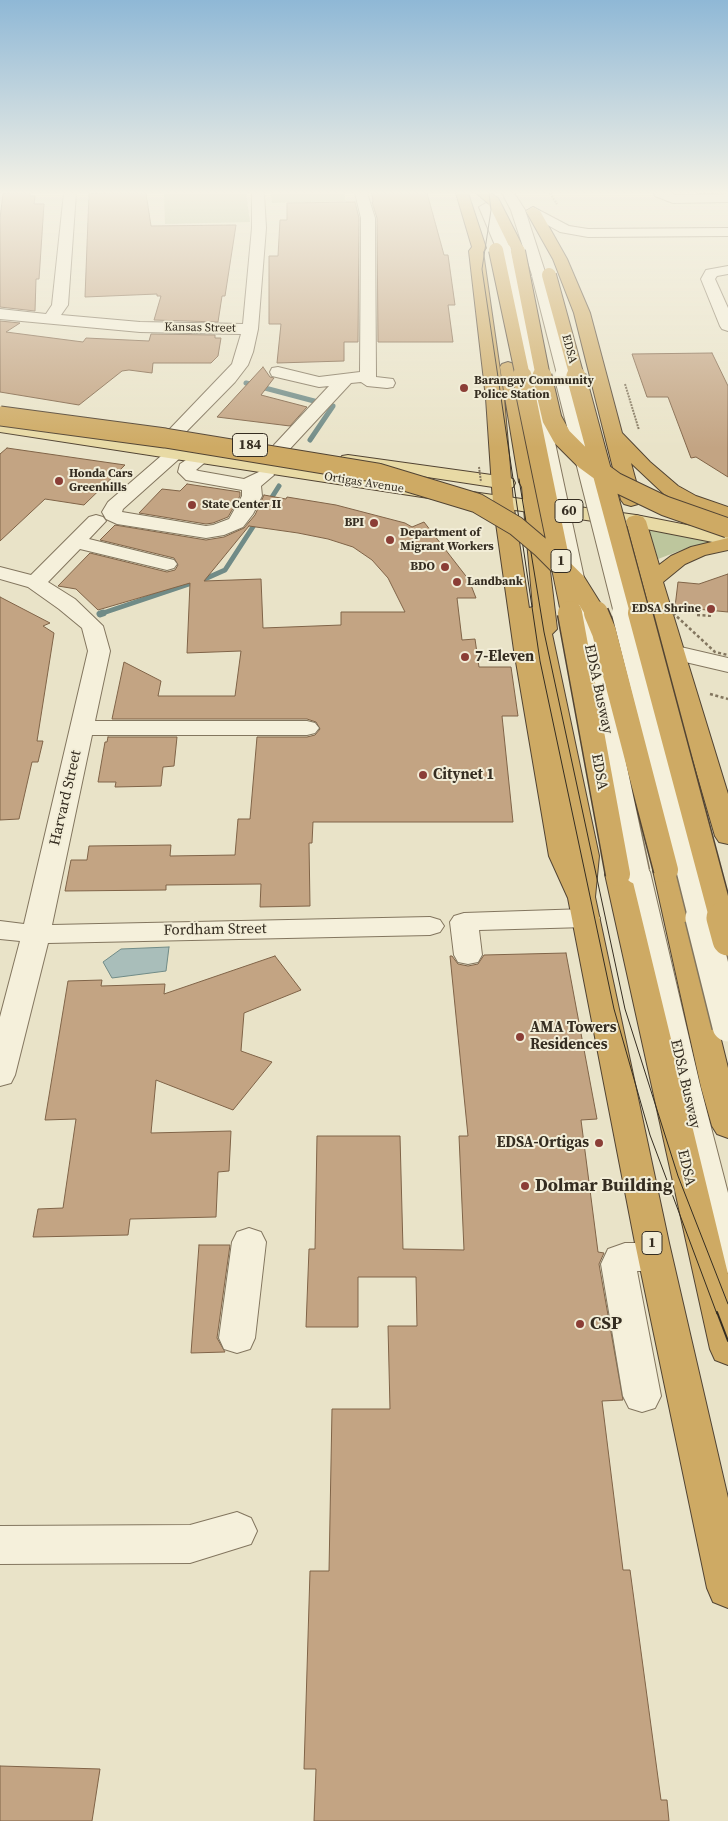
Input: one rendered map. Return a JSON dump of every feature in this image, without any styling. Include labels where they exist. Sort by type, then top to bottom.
[{"type":"highway","name":"1","points":[[486,278],[502,492],[508,538],[525,650],[562,856],[584,908],[655,1257],[728,1588]]},
{"type":"highway","name":"EDSA","points":[[505,278],[559,551],[640,872],[728,1349]]},
{"type":"highway","points":[[508,278],[552,419],[562,437],[585,460],[615,482],[665,506],[727,529]]},
{"type":"highway","name":"EDSA","points":[[551,278],[728,940]]},
{"type":"highway","points":[[555,278],[582,313],[631,500]]},
{"type":"highway","name":"1","points":[[487,292],[517,412],[544,632],[586,856],[584,908]]},
{"type":"highway","points":[[517,412],[551,418],[576,416],[596,410],[606,401]]},
{"type":"highway","points":[[4,412],[378,473],[477,503],[516,526],[542,548],[576,582],[593,607],[604,632],[640,872],[728,1126]]},
{"type":"highway","points":[[613,432],[643,466],[671,490],[688,500],[727,529]]},
{"type":"highway","points":[[422,491],[451,499],[476,510],[496,523],[508,538]]},
{"type":"highway","points":[[636,520],[671,650],[728,836]]},
{"type":"highway","name":"1","points":[[526,527],[537,629],[544,632]]},
{"type":"highway","points":[[652,581],[678,560],[698,551],[727,529]]},
{"type":"highway","points":[[544,632],[574,622],[607,622],[644,631],[671,650]]},
{"type":"main road","name":"Ortigas Avenue","points":[[4,412],[48,416],[280,450],[502,492]]},
{"type":"main road","points":[[0,426],[14,416],[4,412]]},
{"type":"main road","points":[[28,432],[29,424],[34,420],[48,416]]},
{"type":"main road","name":"Ortigas Avenue","points":[[0,426],[28,432],[422,491],[528,493],[631,500],[727,529]]},
{"type":"main road","name":"Ortigas Avenue","points":[[528,493],[636,520],[727,529]]},
{"type":"main road","name":"1","points":[[526,527],[528,493]]},
{"type":"main road","points":[[631,500],[636,520]]},
{"type":"street","points":[[50,319],[60,305],[62,278]]},
{"type":"street","points":[[174,434],[240,365],[250,329],[255,278]]},
{"type":"street","points":[[368,278],[368,376],[370,382],[387,383]]},
{"type":"street","points":[[551,278],[728,1026]]},
{"type":"street","points":[[709,278],[728,326]]},
{"type":"street","name":"Kansas Street","points":[[0,314],[140,327],[250,329]]},
{"type":"street","points":[[285,368],[319,382],[368,376]]},
{"type":"street","points":[[280,450],[345,379]]},
{"type":"street","points":[[174,454],[115,506],[112,512],[116,518],[206,532],[217,531],[236,523],[243,514],[252,496],[251,484]]},
{"type":"street","points":[[201,458],[187,468],[187,472],[193,476],[251,484],[261,480],[271,468]]},
{"type":"street","points":[[35,583],[96,521]]},
{"type":"street","points":[[76,542],[167,564]]},
{"type":"street","name":"Harvard Street","points":[[0,573],[35,583],[66,604],[92,626],[99,652],[36,934],[0,1075]]},
{"type":"street","points":[[671,650],[728,665]]},
{"type":"street","points":[[82,728],[307,728]]},
{"type":"street","name":"EDSA Busway","points":[[640,872],[684,1086],[728,1259]]},
{"type":"street","points":[[468,955],[464,922],[584,908]]},
{"type":"street","name":"Fordham Street","points":[[0,930],[36,934],[430,926]]},
{"type":"street","points":[[237,1338],[249,1242]]},
{"type":"street","points":[[642,1396],[618,1264],[620,1259],[625,1257],[655,1257]]},
{"type":"street","points":[[625,1303],[665,1301]]},
{"type":"street","points":[[0,1546],[190,1544],[237,1531]]},
{"type":"path","points":[[697,614],[713,616]]},
{"type":"path","points":[[707,693],[728,699]]},
{"type":"green space","points":[[649,530],[709,540],[711,542],[687,548],[658,559]]},
{"type":"shaded area","points":[[169,947],[166,971],[112,978],[103,962],[121,949]]},
{"type":"building","points":[[0,278],[39,278],[36,279],[35,311],[0,307]]},
{"type":"building","points":[[86,278],[228,278],[225,296],[222,296],[218,322],[154,320],[161,296],[157,296],[157,294],[85,297]]},
{"type":"building","points":[[269,278],[359,278],[358,342],[344,342],[344,361],[277,363],[281,324],[269,324]]},
{"type":"building","points":[[377,278],[451,278],[455,305],[448,305],[453,342],[378,342]]},
{"type":"building","points":[[0,321],[20,323],[6,332],[83,342],[86,338],[149,341],[151,334],[215,335],[215,338],[221,338],[218,356],[211,363],[153,363],[152,373],[122,371],[79,405],[0,392]]},
{"type":"building","points":[[712,353],[728,386],[728,477],[696,457],[691,458],[668,397],[647,397],[632,354]]},
{"type":"building","points":[[263,367],[270,377],[274,378],[261,395],[307,407],[290,426],[217,417]]},
{"type":"building","name":"Honda Cars Greenhills","points":[[7,448],[125,465],[84,505],[45,499],[0,541],[0,454]]},
{"type":"building","name":"State Center II","points":[[187,484],[240,492],[240,496],[228,517],[213,523],[206,524],[139,513],[162,489],[180,491]]},
{"type":"building","points":[[264,495],[336,505],[405,523],[412,527],[424,522],[469,580],[476,598],[457,598],[462,640],[475,639],[479,667],[511,667],[518,716],[502,716],[513,822],[313,822],[312,843],[309,843],[310,906],[260,907],[261,884],[166,885],[166,890],[65,891],[71,860],[87,860],[89,846],[171,845],[170,856],[235,855],[238,819],[250,819],[257,737],[307,737],[315,735],[320,729],[316,722],[307,719],[112,719],[124,662],[161,681],[158,696],[235,696],[241,651],[187,653],[190,583],[98,610],[76,589],[58,586],[90,553],[167,572],[175,570],[178,565],[174,558],[100,540],[115,525],[206,540],[224,537],[244,528],[255,515]],"holes":[[[249,526],[328,539],[353,547],[372,560],[388,578],[405,612],[341,612],[341,625],[263,628],[261,579],[204,581]]]},
{"type":"building","name":"EDSA Shrine","points":[[728,574],[728,612],[675,607],[678,582],[699,584]]},
{"type":"building","points":[[0,597],[50,623],[43,626],[54,633],[37,741],[43,741],[38,762],[32,762],[19,819],[0,820]]},
{"type":"building","points":[[108,737],[177,737],[174,766],[163,767],[161,786],[115,787],[116,782],[98,782],[105,742],[107,742]]},
{"type":"building","points":[[566,953],[597,1119],[581,1120],[598,1252],[604,1253],[599,1264],[623,1400],[602,1401],[623,1570],[630,1570],[661,1800],[667,1800],[669,1821],[314,1821],[316,1769],[304,1769],[310,1571],[329,1571],[332,1409],[390,1409],[388,1326],[417,1326],[416,1277],[358,1277],[358,1327],[306,1327],[309,1249],[315,1249],[317,1136],[400,1136],[403,1249],[464,1250],[459,1136],[468,1136],[450,956],[458,964],[468,966],[478,964],[484,955]]},
{"type":"building","points":[[275,956],[301,990],[244,1013],[241,1051],[272,1062],[233,1110],[156,1080],[151,1133],[231,1131],[229,1171],[218,1172],[216,1217],[130,1219],[128,1235],[33,1237],[38,1209],[63,1208],[76,1119],[45,1120],[68,981],[102,980],[101,986],[165,984],[164,994]]},
{"type":"building","points":[[199,1245],[230,1245],[217,1338],[225,1352],[191,1353]]},
{"type":"building","points":[[0,1766],[100,1769],[92,1821],[0,1821]]},
{"type":"waterway","points":[[246,383],[333,406],[310,440]]},
{"type":"waterway","points":[[267,505],[279,486]]},
{"type":"waterway","points":[[103,613],[100,614],[207,578],[225,570],[258,519]]},
{"type":"tram line","points":[[483,278],[540,661],[614,1009],[650,1135],[717,1314]]},
{"type":"tram line","points":[[519,479],[544,632],[625,1009],[678,1176],[728,1304]]},
{"type":"tram line","points":[[717,1312],[728,1341]]},
{"type":"place","name":"Barangay Community Police Station","points":[[464,388]]},
{"type":"place","name":"Honda Cars Greenhills","points":[[59,481]]},
{"type":"place","name":"State Center II","points":[[192,505]]},
{"type":"place","name":"BPI","points":[[374,523]]},
{"type":"place","name":"Department of Migrant Workers","points":[[390,540]]},
{"type":"place","name":"BDO","points":[[445,567]]},
{"type":"place","name":"Landbank","points":[[457,582]]},
{"type":"place","name":"EDSA Shrine","points":[[711,609]]},
{"type":"place","name":"7-Eleven","points":[[465,657]]},
{"type":"place","name":"Citynet 1","points":[[423,775]]},
{"type":"place","name":"AMA Towers Residences","points":[[520,1037]]},
{"type":"place","name":"EDSA-Ortigas","points":[[599,1143]]},
{"type":"place","name":"Dolmar Building","points":[[525,1186]]},
{"type":"place","name":"CSP","points":[[580,1324]]}]
